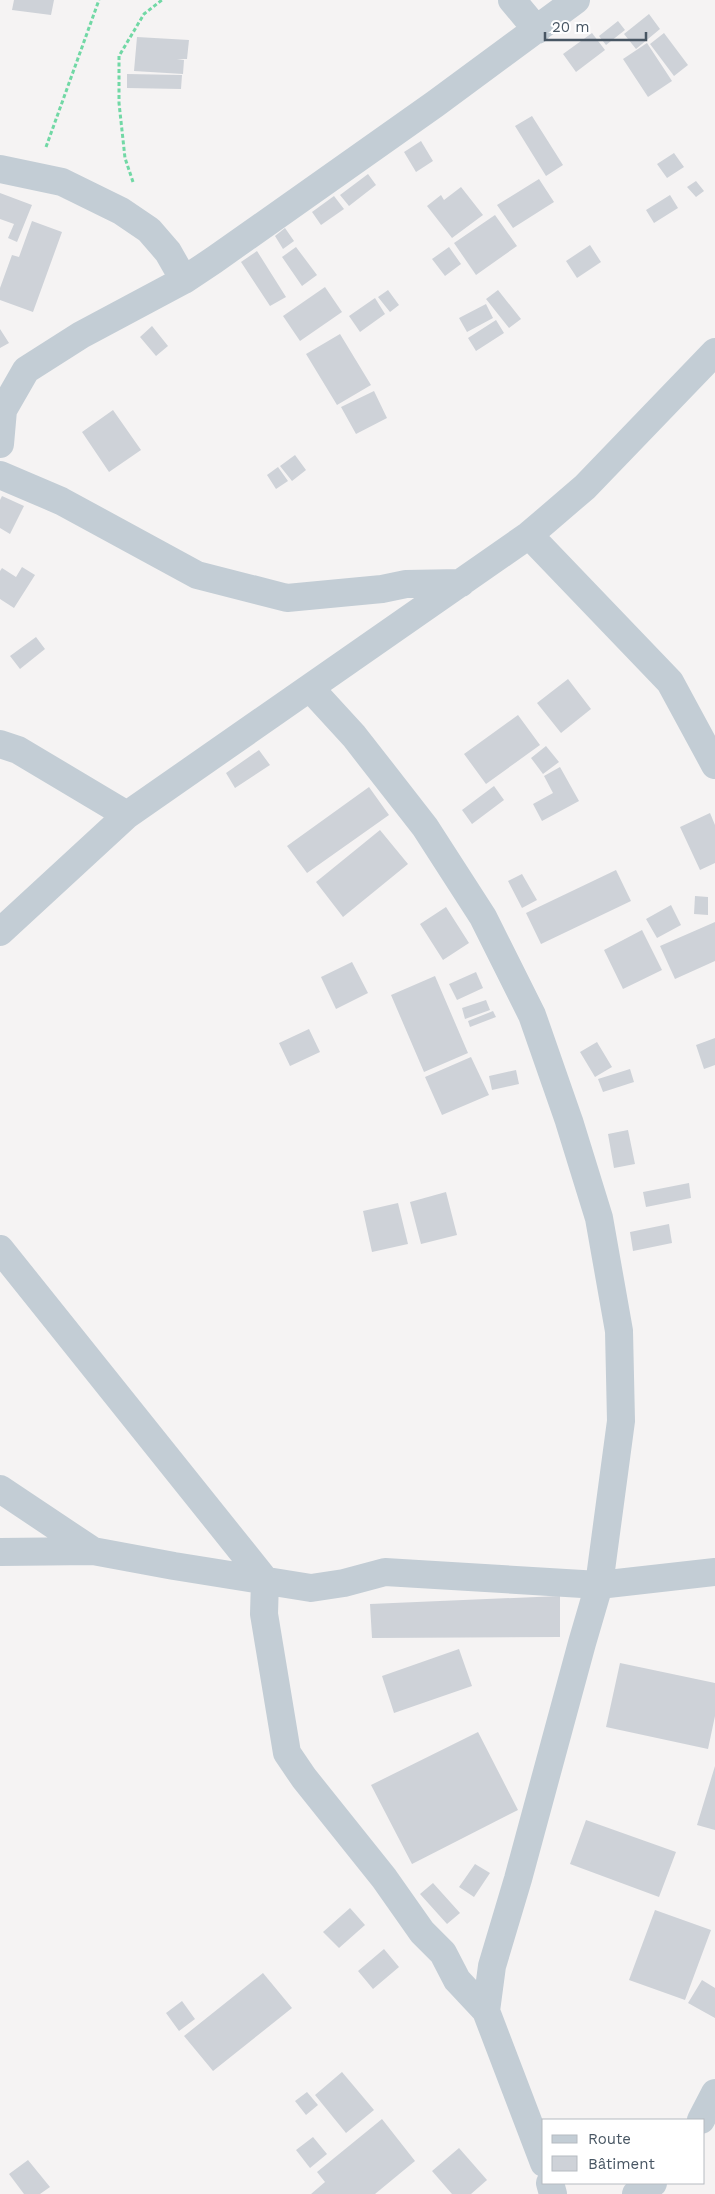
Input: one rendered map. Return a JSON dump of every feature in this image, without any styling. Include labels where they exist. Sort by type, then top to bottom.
[{"type":"street","points":[[512,0],[537,30]]},
{"type":"street","points":[[0,444],[3,410],[26,370],[81,335],[184,280],[434,104],[576,0]]},
{"type":"street","points":[[0,169],[62,182],[121,211],[149,230],[168,252],[184,280]]},
{"type":"street","points":[[0,932],[127,815],[530,535],[585,487],[715,352]]},
{"type":"street","points":[[0,475],[61,501],[197,574],[288,598],[382,589],[406,584],[461,583]]},
{"type":"street","points":[[530,535],[670,682],[715,765]]},
{"type":"street","points":[[310,688],[354,736],[425,827],[483,917],[532,1015],[569,1121],[599,1218],[619,1331],[621,1421],[600,1585],[582,1642],[516,1888],[492,1966],[486,2011]]},
{"type":"street","points":[[0,744],[18,750],[127,815]]},
{"type":"street","points":[[0,1249],[265,1580],[264,1614],[287,1753],[304,1778],[384,1878],[422,1932],[443,1953],[457,1980],[486,2011],[542,2158]]},
{"type":"street","points":[[0,1489],[93,1551]]},
{"type":"street","points":[[0,1552],[93,1551],[311,1588],[344,1583],[385,1572],[600,1585],[715,1572]]},
{"type":"street","points":[[702,2119],[715,2094]]},
{"type":"street","points":[[636,2194],[651,2184]]},
{"type":"path","points":[[36,176],[99,0]]},
{"type":"path","points":[[134,185],[125,158],[119,103],[119,56],[144,14],[162,0]]},
{"type":"building","points":[[14,0],[54,0],[51,15],[12,10]]},
{"type":"building","points":[[649,14],[660,29],[636,49],[624,34]]},
{"type":"building","points":[[618,21],[625,30],[606,45],[599,36]]},
{"type":"building","points":[[592,33],[605,50],[576,72],[563,54]]},
{"type":"building","points":[[664,33],[688,65],[674,76],[650,44]]},
{"type":"building","points":[[137,37],[189,40],[187,59],[177,59],[184,60],[183,74],[134,71]]},
{"type":"building","points":[[647,43],[672,81],[648,97],[623,59]]},
{"type":"building","points":[[127,74],[182,75],[181,89],[127,88]]},
{"type":"building","points":[[532,116],[563,165],[546,176],[515,126]]},
{"type":"building","points":[[421,141],[433,161],[416,172],[404,152]]},
{"type":"building","points":[[674,153],[684,167],[667,178],[657,164]]},
{"type":"building","points":[[368,174],[376,185],[349,206],[340,195]]},
{"type":"building","points":[[539,179],[554,202],[513,228],[497,205]]},
{"type":"building","points":[[696,181],[704,191],[696,197],[687,187]]},
{"type":"building","points":[[461,187],[483,215],[452,238],[427,206],[441,195],[444,200]]},
{"type":"building","points":[[0,193],[32,205],[17,242],[8,238],[14,224],[0,219]]},
{"type":"building","points":[[670,195],[678,208],[654,223],[646,210]]},
{"type":"building","points":[[334,196],[344,209],[321,225],[312,212]]},
{"type":"building","points":[[495,215],[517,246],[476,275],[454,243]]},
{"type":"building","points":[[32,221],[62,232],[33,312],[0,300],[0,288],[12,255],[19,257]]},
{"type":"building","points":[[285,228],[294,241],[283,249],[275,236]]},
{"type":"building","points":[[590,245],[601,262],[577,278],[566,261]]},
{"type":"building","points":[[296,247],[317,275],[302,286],[282,257]]},
{"type":"building","points":[[449,247],[461,264],[445,276],[432,259]]},
{"type":"building","points":[[257,251],[286,297],[270,306],[241,262]]},
{"type":"building","points":[[325,287],[342,312],[300,341],[283,316]]},
{"type":"building","points":[[388,290],[399,305],[390,312],[378,297]]},
{"type":"building","points":[[498,290],[521,319],[509,328],[486,299]]},
{"type":"building","points":[[375,298],[385,314],[360,332],[349,316]]},
{"type":"building","points":[[486,304],[493,318],[467,332],[459,318]]},
{"type":"building","points":[[496,320],[504,333],[476,351],[468,338]]},
{"type":"building","points":[[152,326],[168,346],[156,356],[140,337]]},
{"type":"building","points":[[0,329],[9,343],[0,348]]},
{"type":"building","points":[[340,334],[371,385],[337,405],[306,354]]},
{"type":"building","points":[[374,391],[387,418],[356,434],[341,407]]},
{"type":"building","points":[[113,410],[141,450],[109,472],[82,432]]},
{"type":"building","points":[[295,455],[306,470],[292,481],[280,466]]},
{"type":"building","points":[[278,467],[288,481],[276,489],[267,475]]},
{"type":"building","points":[[2,496],[24,506],[10,534],[0,528],[0,500]]},
{"type":"building","points":[[22,567],[35,575],[14,608],[0,599],[0,571],[2,568],[16,577]]},
{"type":"building","points":[[36,637],[45,649],[20,669],[10,656]]},
{"type":"building","points":[[568,679],[591,709],[561,733],[537,703]]},
{"type":"building","points":[[518,715],[540,745],[486,784],[464,754]]},
{"type":"building","points":[[546,746],[559,762],[543,774],[531,758]]},
{"type":"building","points":[[259,750],[270,765],[235,788],[226,773]]},
{"type":"building","points":[[560,767],[579,801],[542,821],[533,804],[553,793],[544,776]]},
{"type":"building","points":[[494,786],[504,800],[472,824],[462,810]]},
{"type":"building","points":[[369,787],[389,815],[307,873],[287,846]]},
{"type":"building","points":[[710,813],[715,825],[715,863],[700,870],[680,827]]},
{"type":"building","points":[[380,830],[408,864],[343,917],[316,882]]},
{"type":"building","points":[[616,870],[631,901],[541,944],[526,913]]},
{"type":"building","points":[[522,874],[537,900],[522,908],[508,881]]},
{"type":"building","points":[[695,896],[708,897],[708,915],[694,914]]},
{"type":"building","points":[[671,905],[681,925],[657,938],[646,919]]},
{"type":"building","points":[[446,907],[469,943],[443,960],[420,924]]},
{"type":"building","points":[[715,922],[715,961],[675,979],[660,946]]},
{"type":"building","points":[[642,930],[662,970],[623,989],[604,950]]},
{"type":"building","points":[[352,962],[368,993],[336,1009],[321,977]]},
{"type":"building","points":[[476,972],[483,988],[457,1000],[449,984]]},
{"type":"building","points":[[435,976],[468,1053],[424,1072],[391,995]]},
{"type":"building","points":[[486,1000],[490,1010],[465,1019],[462,1008]]},
{"type":"building","points":[[493,1011],[496,1017],[470,1027],[468,1021]]},
{"type":"building","points":[[309,1029],[320,1052],[290,1066],[279,1043]]},
{"type":"building","points":[[715,1038],[715,1065],[704,1069],[696,1045]]},
{"type":"building","points":[[597,1042],[612,1067],[595,1077],[580,1052]]},
{"type":"building","points":[[471,1057],[489,1095],[442,1115],[425,1077]]},
{"type":"building","points":[[630,1069],[634,1082],[603,1092],[598,1079]]},
{"type":"building","points":[[516,1070],[519,1084],[492,1090],[489,1076]]},
{"type":"building","points":[[628,1130],[635,1164],[614,1168],[608,1134]]},
{"type":"building","points":[[689,1183],[691,1198],[646,1207],[643,1192]]},
{"type":"building","points":[[446,1192],[457,1235],[421,1244],[410,1202]]},
{"type":"building","points":[[398,1203],[408,1244],[372,1252],[363,1211]]},
{"type":"building","points":[[669,1224],[672,1243],[633,1251],[630,1232]]},
{"type":"building","points":[[560,1596],[560,1637],[372,1638],[370,1604]]},
{"type":"building","points":[[459,1649],[472,1686],[394,1713],[382,1676]]},
{"type":"building","points":[[620,1663],[715,1683],[715,1716],[708,1749],[606,1727]]},
{"type":"building","points":[[478,1732],[518,1810],[412,1864],[371,1785]]},
{"type":"building","points":[[715,1766],[715,1830],[697,1825]]},
{"type":"building","points":[[586,1820],[676,1852],[659,1897],[570,1864]]},
{"type":"building","points":[[475,1864],[490,1873],[474,1897],[459,1887]]},
{"type":"building","points":[[433,1883],[460,1913],[447,1924],[420,1894]]},
{"type":"building","points":[[350,1908],[365,1925],[339,1948],[323,1932]]},
{"type":"building","points":[[655,1910],[711,1930],[685,2000],[629,1980]]},
{"type":"building","points":[[384,1949],[399,1967],[373,1989],[358,1971]]},
{"type":"building","points":[[263,1973],[292,2008],[213,2071],[184,2036]]},
{"type":"building","points":[[702,1980],[715,1988],[715,2018],[688,2003]]},
{"type":"building","points":[[182,2001],[195,2019],[179,2031],[166,2013]]},
{"type":"building","points":[[342,2072],[374,2110],[346,2133],[315,2095]]},
{"type":"building","points":[[307,2092],[318,2105],[306,2115],[295,2101]]},
{"type":"building","points":[[382,2119],[415,2161],[375,2194],[311,2194],[325,2182],[317,2172]]},
{"type":"building","points":[[313,2137],[327,2154],[310,2168],[296,2150]]},
{"type":"building","points":[[459,2148],[487,2180],[471,2194],[452,2194],[432,2171]]},
{"type":"building","points":[[28,2160],[50,2187],[40,2194],[24,2194],[9,2174]]}]
